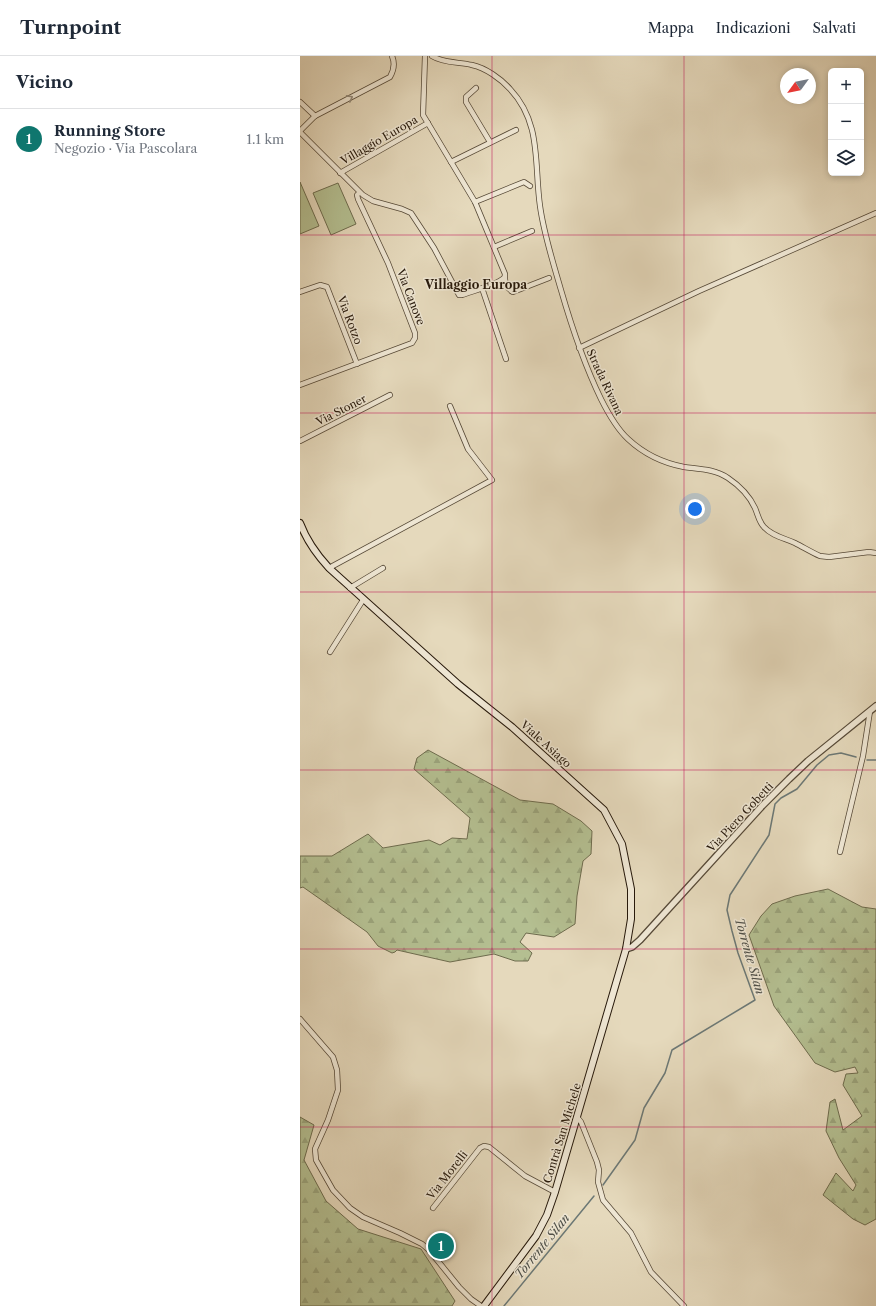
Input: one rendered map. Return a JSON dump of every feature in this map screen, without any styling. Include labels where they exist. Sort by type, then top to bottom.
[{"type":"main road","name":"Viale Asiago","points":[[300,522],[321,560],[350,588],[458,684],[512,727],[604,810],[622,844],[631,889],[631,919],[626,949]]},
{"type":"main road","name":"Contrà San Michele","points":[[483,1306],[536,1236],[547,1215],[626,949]]},
{"type":"street","points":[[392,56],[394,64],[393,72],[390,77],[315,116],[300,131],[359,193],[373,201],[411,213],[437,253],[459,295],[482,288],[504,278]]},
{"type":"street","name":"Villaggio Europa","points":[[425,56],[422,113],[475,202],[505,274],[504,278],[509,290],[513,292],[549,278]]},
{"type":"street","name":"Strada Rivana","points":[[432,56],[437,59],[473,65],[484,69],[510,89],[525,110],[530,122],[536,151],[540,205],[549,250],[579,348],[591,378],[614,422],[620,430],[637,447],[652,456],[669,463],[723,474],[737,484],[748,495],[763,526],[770,533],[795,543],[820,556],[829,557],[869,552],[876,553]]},
{"type":"street","points":[[476,88],[466,97],[466,102],[490,142]]},
{"type":"street","points":[[300,102],[315,116]]},
{"type":"street","name":"Villaggio Europa","points":[[340,173],[428,123]]},
{"type":"street","points":[[451,162],[516,130]]},
{"type":"street","points":[[475,202],[524,182],[530,186]]},
{"type":"street","name":"Via Canove","points":[[300,385],[412,343],[416,336],[388,263],[358,199],[359,193]]},
{"type":"street","name":"Strada Rivana","points":[[579,348],[699,291],[876,213]]},
{"type":"street","points":[[494,247],[532,231]]},
{"type":"street","name":"Via Rotzo","points":[[300,292],[320,285],[327,287],[357,364]]},
{"type":"street","points":[[482,288],[506,359]]},
{"type":"street","name":"Via Stoner","points":[[300,441],[390,395]]},
{"type":"street","points":[[329,568],[492,480],[468,450],[450,406]]},
{"type":"street","points":[[350,588],[383,568]]},
{"type":"street","points":[[330,652],[363,600]]},
{"type":"street","name":"Via Piero Gobetti","points":[[626,949],[632,947],[640,940],[762,806],[803,766],[876,706]]},
{"type":"street","points":[[840,852],[863,756],[870,711]]},
{"type":"street","points":[[300,1019],[333,1057],[337,1070],[338,1090],[328,1120],[315,1149],[316,1160],[333,1190],[350,1208],[363,1217],[400,1232],[422,1244],[429,1250],[458,1287],[471,1299],[483,1306]]},
{"type":"street","points":[[577,1117],[581,1122],[597,1162],[599,1170],[598,1182],[602,1200],[631,1233],[651,1272],[684,1306]]},
{"type":"street","name":"Via Morelli","points":[[433,1208],[480,1148],[484,1146],[489,1147],[498,1153],[525,1176],[555,1192]]},
{"type":"green space","points":[[300,182],[319,226],[300,234]]},
{"type":"green space","points":[[338,183],[356,224],[331,235],[313,193]]},
{"type":"green space","points":[[428,750],[520,800],[553,804],[581,821],[592,831],[591,854],[583,861],[577,896],[575,924],[554,937],[526,933],[520,942],[532,953],[528,961],[515,961],[494,954],[450,962],[397,950],[392,953],[378,946],[367,932],[303,887],[300,888],[300,856],[332,856],[368,834],[383,848],[429,840],[440,845],[452,838],[467,839],[470,818],[414,769],[417,758]]},
{"type":"green space","points":[[828,889],[862,907],[876,909],[876,1219],[865,1225],[853,1219],[823,1195],[836,1173],[853,1191],[856,1185],[839,1158],[826,1131],[830,1102],[835,1099],[843,1130],[862,1116],[843,1085],[846,1074],[858,1073],[855,1067],[835,1072],[815,1063],[774,1006],[749,935],[761,916],[772,904],[795,896]]},
{"type":"green space","points":[[300,1117],[314,1125],[304,1160],[326,1201],[358,1229],[421,1249],[455,1301],[452,1306],[300,1306]]},
{"type":"waterway","name":"Torrente Silan","points":[[603,1185],[635,1140],[644,1108],[665,1073],[672,1050],[755,1000],[738,953],[727,910],[730,895],[769,835],[775,804],[781,798],[797,789],[817,765],[829,755],[841,753],[856,757]]},
{"type":"waterway","name":"Torrente Silan","points":[[867,760],[876,760]]},
{"type":"waterway","name":"Torrente Silan","points":[[504,1306],[594,1196]]},
{"type":"place","name":"Running Store","points":[[441,1246]]},
{"type":"district","name":"Villaggio Europa","points":[[476,284]]}]
